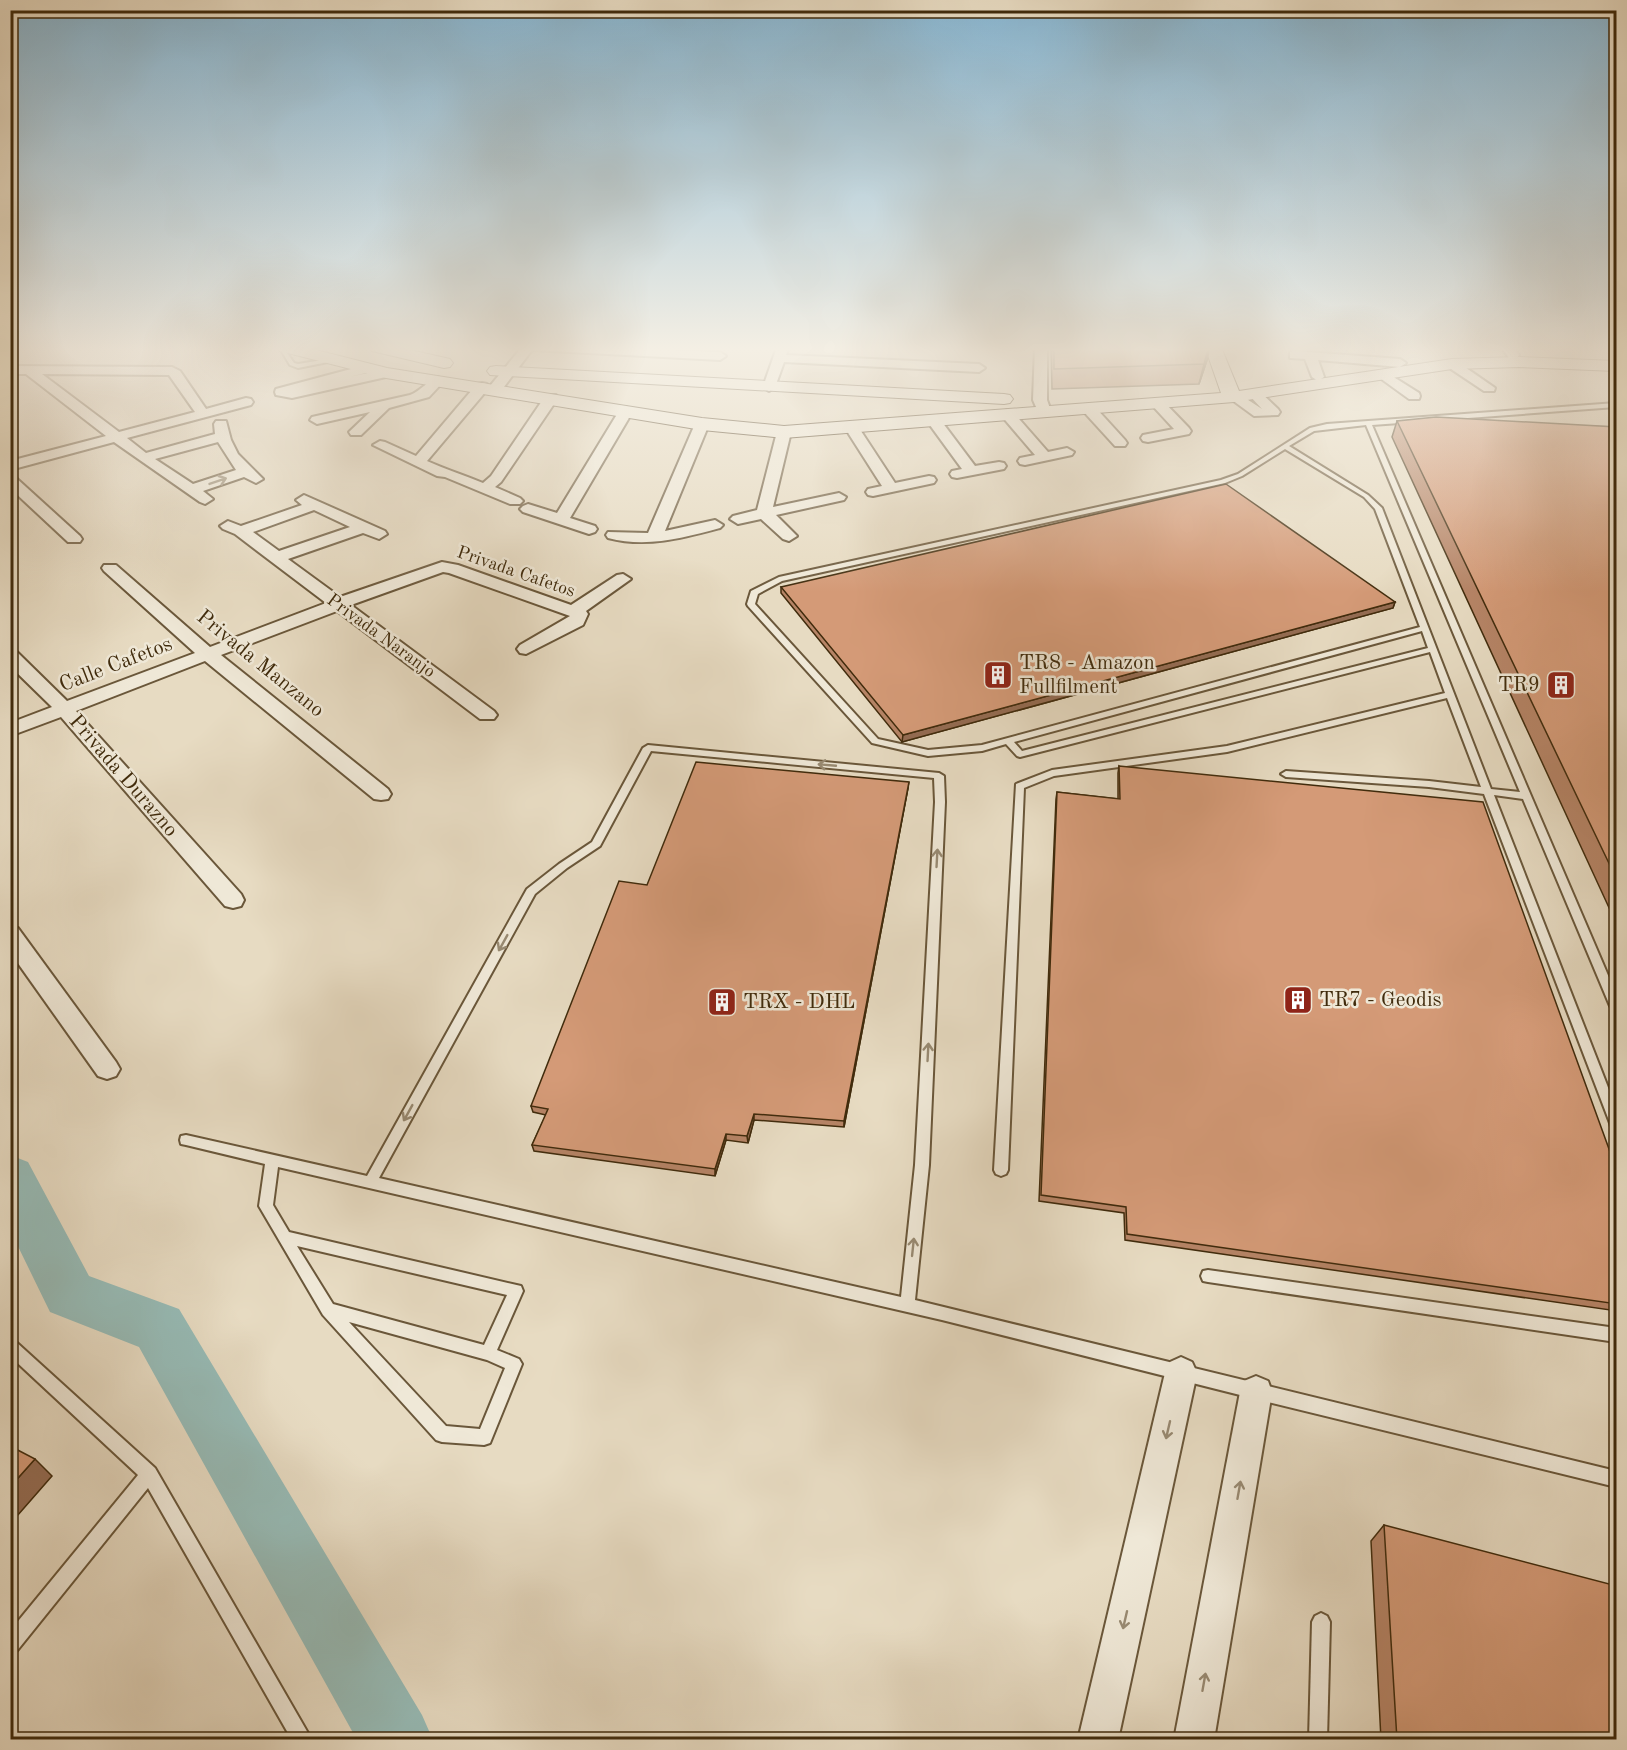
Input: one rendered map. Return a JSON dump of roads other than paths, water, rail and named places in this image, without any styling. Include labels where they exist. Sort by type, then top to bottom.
[{"type":"main road","points":[[750,429],[784,432],[841,429]]},
{"type":"street","points":[[105,429],[205,499]]},
{"type":"street","points":[[10,466],[150,429]]},
{"type":"street","points":[[350,429],[360,435],[365,429]]},
{"type":"street","points":[[418,462],[446,429]]},
{"type":"street","points":[[484,488],[496,479],[530,429]]},
{"type":"street","points":[[560,521],[615,429]]},
{"type":"street","points":[[654,538],[700,429]]},
{"type":"street","points":[[852,429],[891,488]]},
{"type":"street","points":[[940,429],[971,471]]},
{"type":"street","points":[[1020,429],[1046,457]]},
{"type":"street","points":[[1113,429],[1128,441],[1184,430],[1183,429]]},
{"type":"street","points":[[144,458],[221,430],[250,475],[191,490]]},
{"type":"street","points":[[764,513],[784,432]]},
{"type":"street","points":[[380,445],[560,521],[589,530]]},
{"type":"street","points":[[1024,461],[1067,452]]},
{"type":"street","points":[[956,474],[999,466]]},
{"type":"street","points":[[10,480],[74,539]]},
{"type":"street","points":[[873,492],[929,480]]},
{"type":"street","points":[[738,519],[839,497]]},
{"type":"street","name":"Privada Naranjo","points":[[379,534],[310,502],[235,528],[487,715]]},
{"type":"street","points":[[764,513],[789,536]]},
{"type":"street","points":[[614,535],[632,540],[654,538],[715,525]]},
{"type":"street","points":[[275,558],[364,527]]},
{"type":"street","name":"Privada Cafetos","points":[[339,603],[442,567],[452,568],[576,613]]},
{"type":"street","name":"Privada Manzano","points":[[110,568],[207,654],[381,794]]},
{"type":"street","points":[[526,649],[577,621],[580,618],[576,613],[623,579]]},
{"type":"street","name":"Calle Cafetos","points":[[10,730],[339,603]]},
{"type":"street","name":"Privada Durazno","points":[[10,655],[64,709],[233,900]]},
{"type":"street","points":[[10,934],[107,1069]]},
{"type":"street","points":[[1098,1740],[1180,1373]]},
{"type":"street","points":[[1194,1740],[1256,1392]]},
{"type":"lane","points":[[1315,429],[1240,475],[1223,482],[779,579],[754,593],[751,604],[875,741],[928,753],[982,748],[1424,628]]},
{"type":"lane","points":[[1371,429],[1617,1006]]},
{"type":"lane","points":[[1284,447],[1366,496],[1378,508],[1617,1123]]},
{"type":"lane","points":[[1008,741],[1020,754],[1432,650]]},
{"type":"lane","points":[[1001,1170],[1019,786],[1052,773],[1227,749],[1450,695]]},
{"type":"lane","points":[[370,1182],[531,892],[563,866],[596,844],[648,748],[939,776],[940,802],[922,1165],[907,1305]]},
{"type":"lane","points":[[1286,774],[1430,784],[1527,796]]},
{"type":"lane","points":[[186,1140],[907,1305],[1617,1479]]},
{"type":"lane","points":[[272,1160],[267,1206],[328,1310],[442,1434],[484,1437],[514,1364],[488,1353],[328,1310]]},
{"type":"lane","points":[[285,1237],[516,1291],[488,1353]]},
{"type":"lane","points":[[1208,1276],[1617,1335]]},
{"type":"lane","points":[[10,1346],[149,1474],[303,1740]]},
{"type":"lane","points":[[10,1646],[149,1474]]},
{"type":"lane","points":[[1318,1740],[1321,1622]]},
{"type":"waterway","points":[[10,1177],[70,1294],[159,1328],[397,1740]]},
{"type":"place","name":"TR8 - Amazon Fullfilment","points":[[998,675]]},
{"type":"place","name":"TR9","points":[[1561,685]]},
{"type":"place","name":"TR7 - Geodis","points":[[1298,1000]]},
{"type":"place","name":"TRX - DHL","points":[[722,1002]]}]
